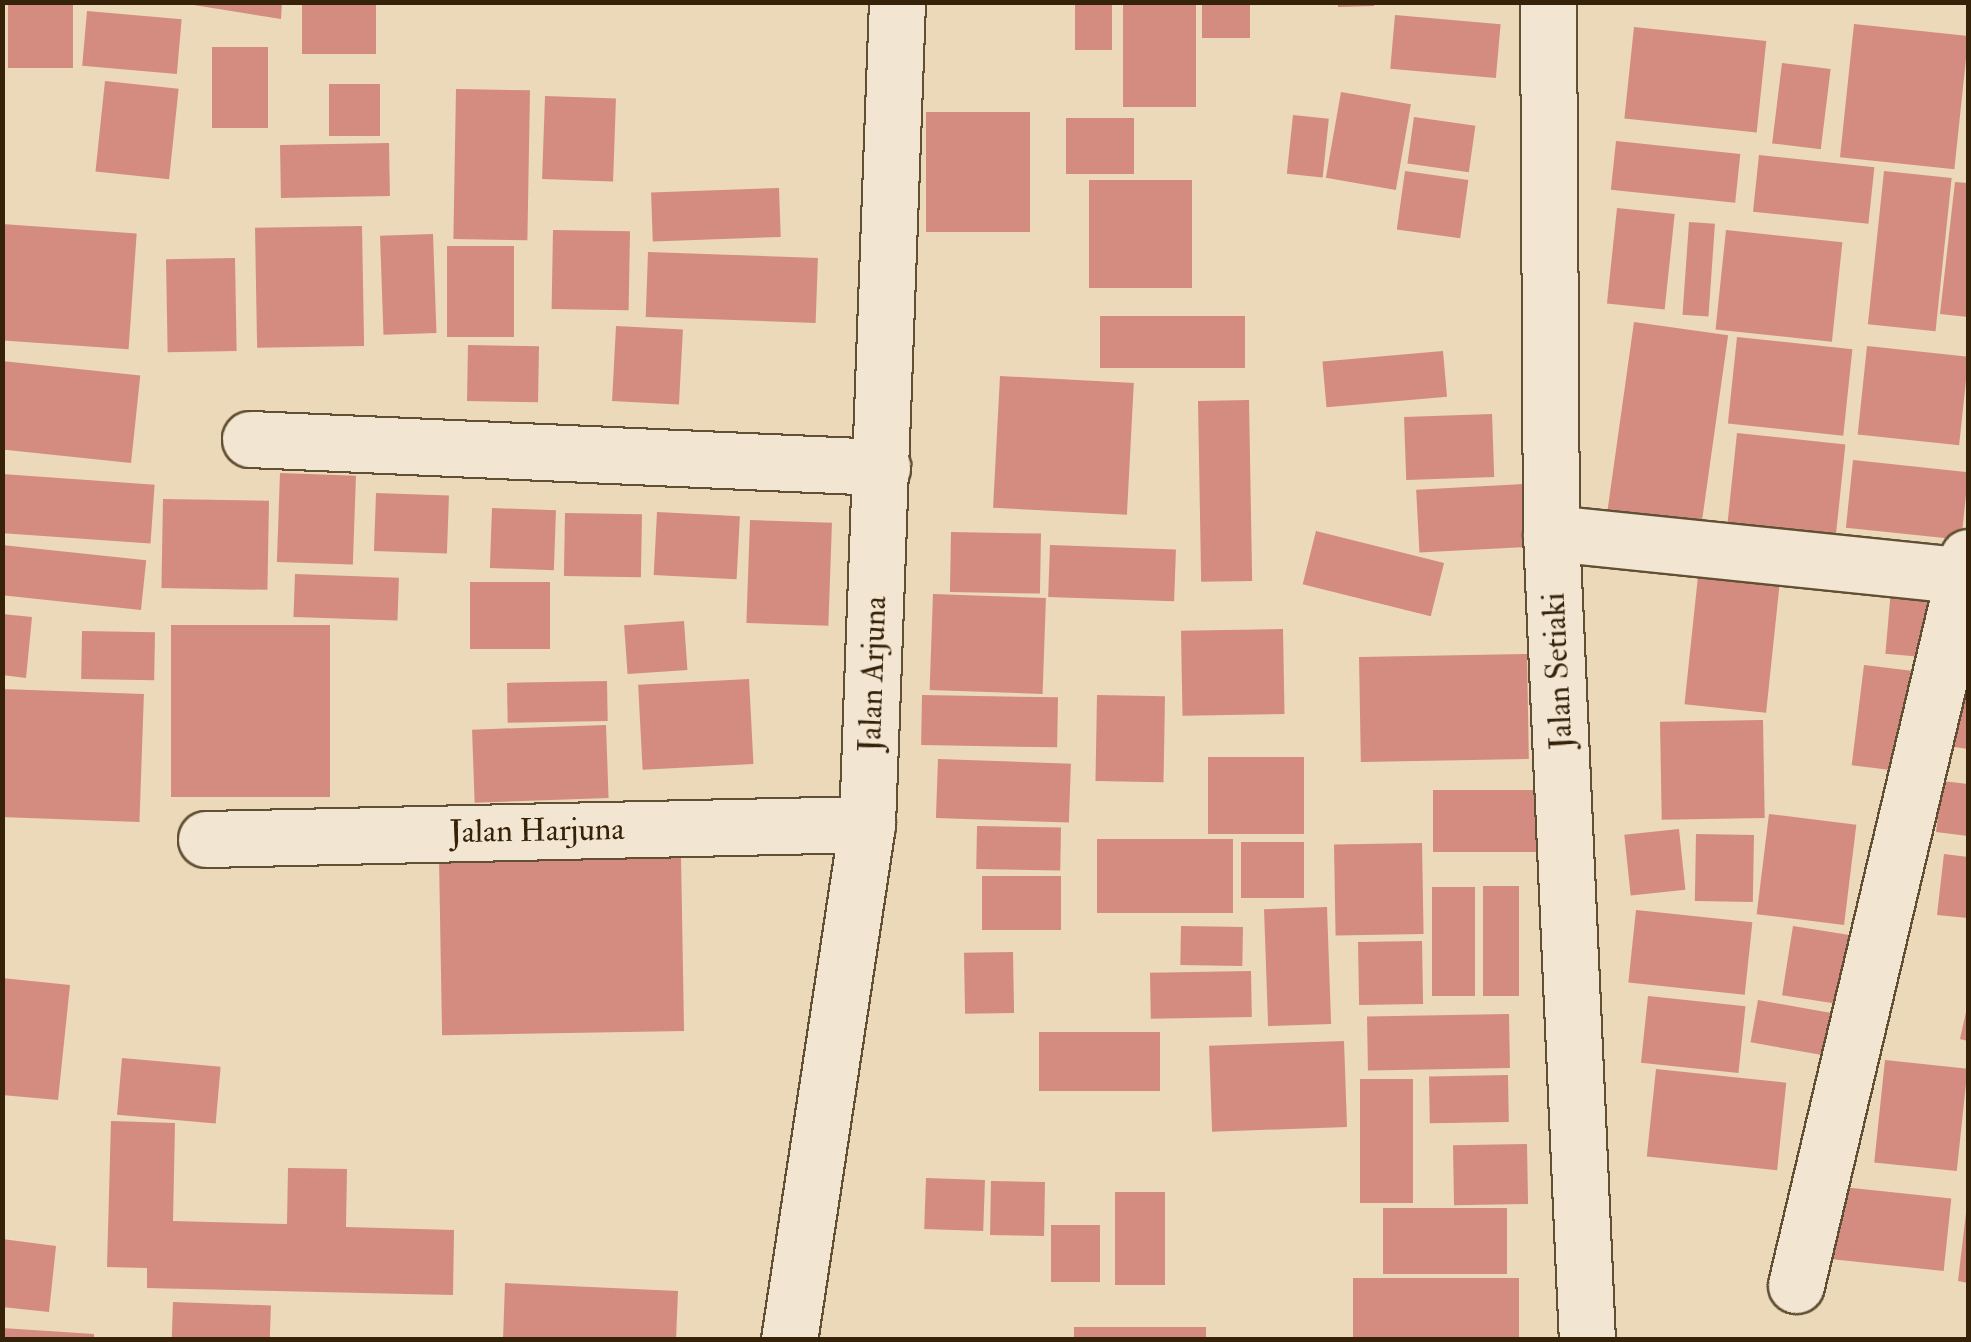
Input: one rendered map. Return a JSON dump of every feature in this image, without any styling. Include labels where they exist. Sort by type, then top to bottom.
[{"type":"street","name":"Jalan Arjuna","points":[[789,1340],[867,824],[897,2]]},
{"type":"street","name":"Jalan Setiaki","points":[[1548,2],[1551,533],[1587,1340]]},
{"type":"street","points":[[250,439],[882,467]]},
{"type":"street","points":[[1551,533],[1967,569],[1796,1284]]},
{"type":"street","name":"Jalan Harjuna","points":[[206,838],[867,824]]},
{"type":"building","points":[[8,2],[73,2],[73,68],[8,68]]},
{"type":"building","points":[[175,2],[282,2],[281,19]]},
{"type":"building","points":[[302,2],[376,2],[376,54],[302,54]]},
{"type":"building","points":[[1075,2],[1112,2],[1112,50],[1075,50]]},
{"type":"building","points":[[1123,2],[1196,2],[1196,107],[1123,107]]},
{"type":"building","points":[[1202,2],[1250,2],[1250,38],[1202,38]]},
{"type":"building","points":[[1338,2],[1374,2],[1374,6],[1338,7]]},
{"type":"building","points":[[87,11],[182,19],[177,74],[82,66]]},
{"type":"building","points":[[1395,15],[1501,24],[1496,78],[1390,69]]},
{"type":"building","points":[[1854,24],[1968,36],[1954,169],[1840,157]]},
{"type":"building","points":[[1634,27],[1766,41],[1757,132],[1624,118]]},
{"type":"building","points":[[212,47],[268,47],[268,128],[212,128]]},
{"type":"building","points":[[1782,63],[1831,69],[1821,149],[1772,143]]},
{"type":"building","points":[[105,81],[179,89],[169,179],[95,172]]},
{"type":"building","points":[[329,84],[380,84],[380,136],[329,136]]},
{"type":"building","points":[[456,89],[530,90],[527,240],[453,239]]},
{"type":"building","points":[[1341,92],[1411,104],[1396,190],[1326,178]]},
{"type":"building","points":[[545,96],[616,98],[613,181],[542,179]]},
{"type":"building","points":[[926,112],[1030,112],[1030,232],[926,232]]},
{"type":"building","points":[[1293,115],[1329,119],[1323,177],[1287,174]]},
{"type":"building","points":[[1414,117],[1475,126],[1469,172],[1407,164]]},
{"type":"building","points":[[1066,118],[1134,118],[1134,174],[1066,174]]},
{"type":"building","points":[[1616,141],[1740,154],[1735,203],[1611,190]]},
{"type":"building","points":[[389,143],[390,196],[281,198],[280,145]]},
{"type":"building","points":[[1759,155],[1874,167],[1868,224],[1753,212]]},
{"type":"building","points":[[1405,171],[1468,180],[1460,238],[1397,229]]},
{"type":"building","points":[[1884,171],[1952,178],[1936,331],[1868,324]]},
{"type":"building","points":[[1089,180],[1192,180],[1192,288],[1089,288]]},
{"type":"building","points":[[1955,182],[1968,183],[1968,317],[1940,314]]},
{"type":"building","points":[[779,188],[781,237],[653,241],[651,192]]},
{"type":"building","points":[[1617,208],[1675,214],[1665,310],[1607,303]]},
{"type":"building","points":[[1689,222],[1715,224],[1708,317],[1683,315]]},
{"type":"building","points":[[2,224],[137,233],[129,349],[2,340]]},
{"type":"building","points":[[362,226],[364,346],[257,348],[255,228]]},
{"type":"building","points":[[553,230],[630,231],[629,310],[552,309]]},
{"type":"building","points":[[1726,230],[1842,242],[1832,342],[1716,329]]},
{"type":"building","points":[[433,234],[436,333],[383,335],[380,236]]},
{"type":"building","points":[[447,246],[514,246],[514,337],[447,337]]},
{"type":"building","points":[[648,252],[818,258],[816,323],[646,317]]},
{"type":"building","points":[[235,258],[237,351],[168,352],[166,259]]},
{"type":"building","points":[[1100,316],[1245,316],[1245,368],[1100,368]]},
{"type":"building","points":[[1634,322],[1728,335],[1700,538],[1605,525]]},
{"type":"building","points":[[616,326],[683,330],[679,404],[612,401]]},
{"type":"building","points":[[1737,337],[1852,349],[1843,436],[1728,424]]},
{"type":"building","points":[[468,345],[539,346],[538,402],[467,401]]},
{"type":"building","points":[[1867,346],[1968,357],[1959,445],[1858,435]]},
{"type":"building","points":[[1443,351],[1447,397],[1326,407],[1322,362]]},
{"type":"building","points":[[2,361],[140,376],[131,463],[2,449]]},
{"type":"building","points":[[1000,376],[1134,383],[1127,515],[993,508]]},
{"type":"building","points":[[1249,400],[1252,581],[1201,582],[1198,401]]},
{"type":"building","points":[[1492,414],[1494,477],[1406,480],[1404,417]]},
{"type":"building","points":[[1737,433],[1845,444],[1834,551],[1726,539]]},
{"type":"building","points":[[1853,460],[1968,472],[1961,540],[1846,528]]},
{"type":"building","points":[[280,473],[356,476],[353,565],[277,562]]},
{"type":"building","points":[[2,474],[155,485],[151,544],[2,533]]},
{"type":"building","points":[[1524,484],[1527,547],[1419,553],[1416,490]]},
{"type":"building","points":[[376,493],[449,496],[447,554],[374,551]]},
{"type":"building","points":[[163,499],[269,501],[267,590],[161,588]]},
{"type":"building","points":[[492,508],[556,510],[554,570],[490,568]]},
{"type":"building","points":[[657,512],[740,516],[737,579],[654,575]]},
{"type":"building","points":[[565,513],[642,514],[641,577],[564,576]]},
{"type":"building","points":[[750,520],[832,523],[828,626],[746,623]]},
{"type":"building","points":[[1316,531],[1444,563],[1431,616],[1303,584]]},
{"type":"building","points":[[951,532],[1041,534],[1040,594],[950,592]]},
{"type":"building","points":[[2,545],[146,560],[141,610],[2,595]]},
{"type":"building","points":[[1050,545],[1176,549],[1174,601],[1048,597]]},
{"type":"building","points":[[1700,557],[1782,566],[1766,713],[1685,704]]},
{"type":"building","points":[[295,574],[399,578],[397,621],[293,617]]},
{"type":"building","points":[[1892,578],[1941,582],[1934,658],[1885,654]]},
{"type":"building","points":[[470,582],[550,582],[550,649],[470,649]]},
{"type":"building","points":[[933,594],[1046,598],[1043,694],[930,690]]},
{"type":"building","points":[[2,614],[32,617],[26,678],[2,675]]},
{"type":"building","points":[[684,621],[687,670],[628,674],[624,625]]},
{"type":"building","points":[[171,625],[330,625],[330,797],[171,797]]},
{"type":"building","points":[[1283,629],[1284,714],[1182,716],[1181,631]]},
{"type":"building","points":[[82,631],[155,632],[154,680],[81,679]]},
{"type":"building","points":[[1968,639],[1968,749],[1954,747]]},
{"type":"building","points":[[1527,654],[1529,759],[1361,762],[1359,657]]},
{"type":"building","points":[[1864,665],[1920,672],[1907,772],[1852,765]]},
{"type":"building","points":[[749,679],[753,764],[643,770],[638,685]]},
{"type":"building","points":[[607,681],[608,721],[508,723],[507,683]]},
{"type":"building","points":[[2,689],[144,694],[139,822],[2,817]]},
{"type":"building","points":[[922,695],[1058,697],[1057,747],[921,745]]},
{"type":"building","points":[[1097,695],[1165,696],[1163,782],[1095,781]]},
{"type":"building","points":[[1763,720],[1765,818],[1662,820],[1660,722]]},
{"type":"building","points":[[606,725],[609,798],[475,803],[472,730]]},
{"type":"building","points":[[1208,757],[1304,757],[1304,834],[1208,834]]},
{"type":"building","points":[[938,759],[1071,764],[1069,823],[936,818]]},
{"type":"building","points":[[1942,781],[1968,784],[1968,836],[1936,832]]},
{"type":"building","points":[[1433,790],[1549,790],[1549,852],[1433,852]]},
{"type":"building","points":[[1769,814],[1856,825],[1844,925],[1757,914]]},
{"type":"building","points":[[977,826],[1061,827],[1060,870],[976,869]]},
{"type":"building","points":[[1679,829],[1685,890],[1631,895],[1624,835]]},
{"type":"building","points":[[1696,834],[1754,835],[1753,902],[1695,901]]},
{"type":"building","points":[[1097,839],[1233,839],[1233,913],[1097,913]]},
{"type":"building","points":[[1241,842],[1304,842],[1304,898],[1241,898]]},
{"type":"building","points":[[1422,843],[1424,934],[1336,936],[1334,845]]},
{"type":"building","points":[[1944,854],[1968,857],[1968,918],[1937,915]]},
{"type":"building","points":[[681,856],[684,1031],[442,1035],[439,860]]},
{"type":"building","points":[[982,876],[1061,876],[1061,930],[982,930]]},
{"type":"building","points":[[1483,886],[1519,886],[1519,996],[1483,996]]},
{"type":"building","points":[[1432,887],[1475,887],[1475,996],[1432,996]]},
{"type":"building","points":[[1327,907],[1331,1024],[1268,1026],[1264,909]]},
{"type":"building","points":[[1636,910],[1752,922],[1745,995],[1628,983]]},
{"type":"building","points":[[1181,926],[1243,927],[1242,966],[1180,965]]},
{"type":"building","points":[[1793,926],[1857,936],[1846,1005],[1782,995]]},
{"type":"building","points":[[1422,941],[1423,1004],[1359,1005],[1358,942]]},
{"type":"building","points":[[1013,952],[1014,1013],[965,1014],[964,953]]},
{"type":"building","points":[[1251,971],[1252,1017],[1151,1019],[1150,973]]},
{"type":"building","points":[[2,978],[70,985],[58,1100],[2,1095]]},
{"type":"building","points":[[1648,996],[1745,1006],[1738,1073],[1641,1063]]},
{"type":"building","points":[[1758,1000],[1847,1016],[1839,1058],[1751,1042]]},
{"type":"building","points":[[1968,1003],[1968,1041],[1960,1039]]},
{"type":"building","points":[[1509,1014],[1510,1068],[1368,1070],[1367,1016]]},
{"type":"building","points":[[1039,1032],[1160,1032],[1160,1091],[1039,1091]]},
{"type":"building","points":[[1344,1041],[1347,1127],[1212,1132],[1209,1046]]},
{"type":"building","points":[[122,1058],[221,1067],[216,1123],[117,1115]]},
{"type":"building","points":[[1885,1060],[1968,1069],[1957,1171],[1874,1162]]},
{"type":"building","points":[[1656,1069],[1786,1083],[1777,1170],[1647,1157]]},
{"type":"building","points":[[1508,1075],[1509,1122],[1430,1123],[1429,1076]]},
{"type":"building","points":[[1360,1079],[1413,1079],[1413,1203],[1360,1203]]},
{"type":"building","points":[[111,1121],[175,1123],[173,1221],[287,1224],[288,1168],[347,1169],[346,1227],[454,1230],[453,1295],[147,1288],[147,1268],[107,1267]]},
{"type":"building","points":[[1527,1144],[1528,1204],[1454,1205],[1453,1145]]},
{"type":"building","points":[[926,1178],[985,1180],[983,1231],[924,1229]]},
{"type":"building","points":[[991,1181],[1045,1182],[1044,1236],[990,1235]]},
{"type":"building","points":[[1824,1185],[1951,1198],[1944,1271],[1816,1258]]},
{"type":"building","points":[[1115,1192],[1165,1192],[1165,1285],[1115,1285]]},
{"type":"building","points":[[1383,1208],[1507,1208],[1507,1274],[1383,1274]]},
{"type":"building","points":[[1968,1213],[1968,1283],[1958,1281]]},
{"type":"building","points":[[1051,1225],[1100,1225],[1100,1282],[1051,1282]]},
{"type":"building","points":[[2,1239],[56,1246],[49,1312],[2,1307]]},
{"type":"building","points":[[1353,1278],[1519,1278],[1519,1340],[1353,1340]]},
{"type":"building","points":[[505,1283],[678,1291],[676,1340],[503,1340]]},
{"type":"building","points":[[173,1302],[271,1305],[270,1340],[172,1340]]},
{"type":"building","points":[[1074,1327],[1206,1327],[1206,1340],[1074,1340]]},
{"type":"building","points":[[2,1328],[94,1334],[94,1340],[2,1340]]}]
